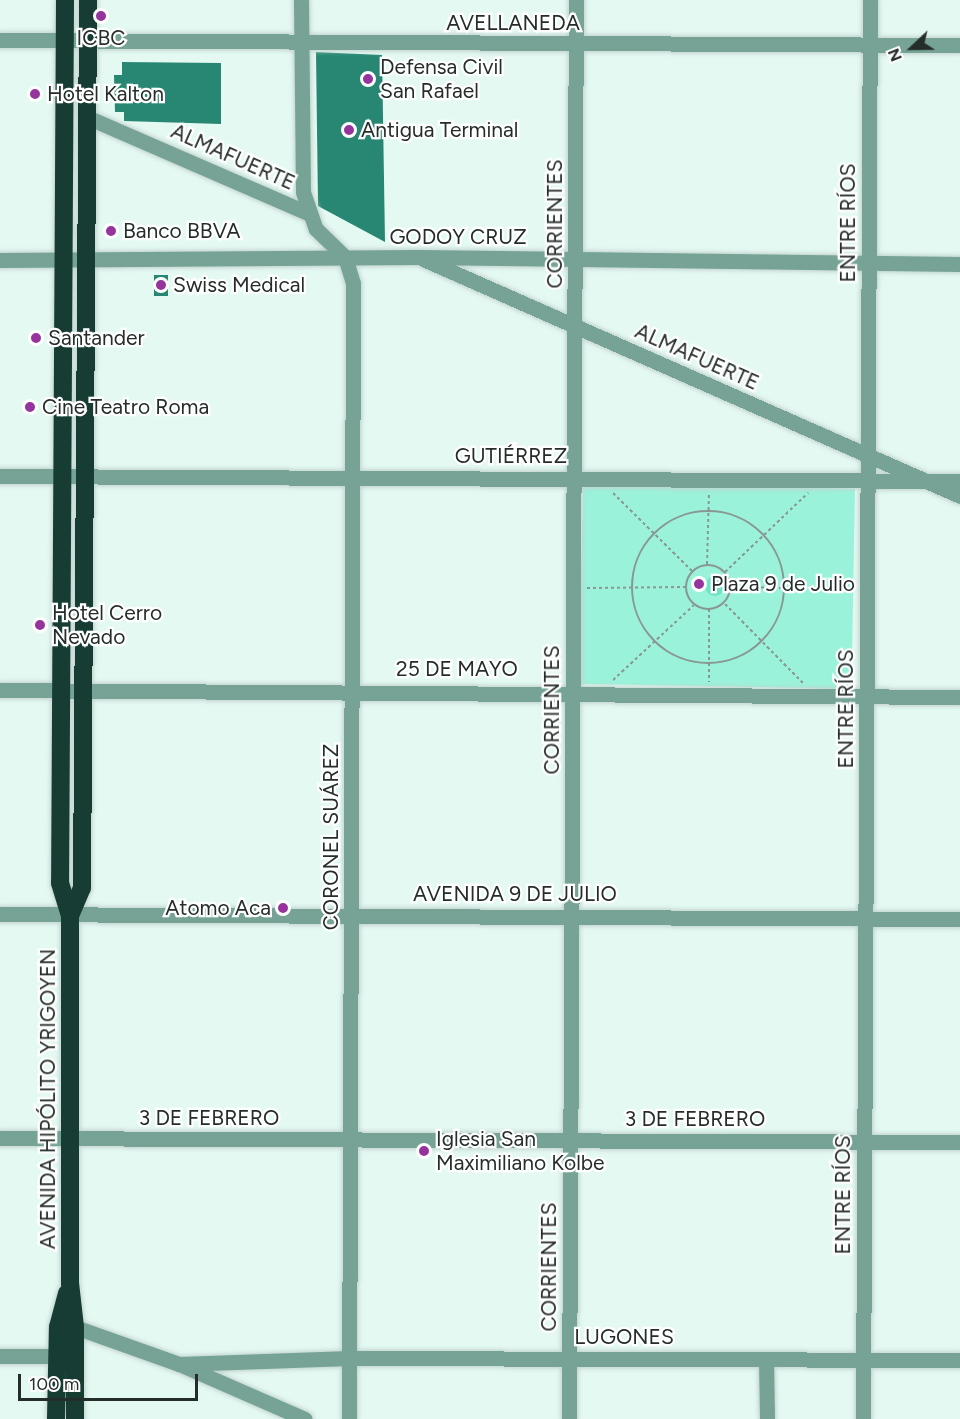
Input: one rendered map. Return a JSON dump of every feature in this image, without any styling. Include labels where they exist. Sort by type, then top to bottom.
[{"type":"highway","name":"AVENIDA HIPÓLITO YRIGOYEN","points":[[57,1419],[57,1356],[66,1327],[70,1283],[70,916],[60,883],[65,0]]},
{"type":"highway","name":"AVENIDA HIPÓLITO YRIGOYEN","points":[[70,916],[82,888],[88,0]]},
{"type":"highway","name":"AVENIDA HIPÓLITO YRIGOYEN","points":[[66,1327],[75,1356],[75,1419]]},
{"type":"street","points":[[301,0],[301,176],[308,213]]},
{"type":"street","name":"CORRIENTES","points":[[569,1419],[574,916],[576,0]]},
{"type":"street","name":"ENTRE RÍOS","points":[[863,1419],[870,0]]},
{"type":"street","name":"AVELLANEDA","points":[[0,40],[960,45]]},
{"type":"street","name":"ALMAFUERTE","points":[[87,117],[308,213],[316,229],[345,257]]},
{"type":"street","name":"CORONEL SUÁREZ","points":[[345,257],[353,283],[349,1419]]},
{"type":"street","name":"GODOY CRUZ","points":[[0,260],[417,257],[960,264]]},
{"type":"street","name":"ALMAFUERTE","points":[[417,257],[960,496]]},
{"type":"street","name":"GUTIÉRREZ","points":[[0,476],[574,477],[960,481]]},
{"type":"street","name":"25 DE MAYO","points":[[0,690],[573,691],[960,697]]},
{"type":"street","name":"AVENIDA 9 DE JULIO","points":[[0,914],[70,916],[352,914],[960,919]]},
{"type":"street","name":"3 DE FEBRERO","points":[[0,1138],[960,1142]]},
{"type":"street","points":[[66,1327],[179,1364],[305,1419]]},
{"type":"street","points":[[0,1356],[75,1356]]},
{"type":"street","name":"LUGONES","points":[[179,1364],[350,1358],[960,1360]]},
{"type":"street","points":[[766,1359],[767,1419]]},
{"type":"path","points":[[707,564],[709,485]]},
{"type":"path","points":[[725,572],[816,486]]},
{"type":"path","points":[[612,492],[692,571]]},
{"type":"path","points":[[708,510],[729,513],[764,535],[783,569],[785,588],[775,626],[763,642],[729,662],[709,664],[680,658],[654,642],[642,626],[632,588],[638,558],[654,533],[688,513],[708,510]]},
{"type":"path","points":[[707,564],[725,572],[731,587],[724,603],[709,609],[694,605],[686,587],[692,571],[707,564]]},
{"type":"path","points":[[582,588],[686,587]]},
{"type":"path","points":[[731,587],[867,590]]},
{"type":"path","points":[[724,603],[807,687]]},
{"type":"path","points":[[608,685],[694,605]]},
{"type":"path","points":[[709,609],[710,686]]},
{"type":"shaded area","points":[[583,484],[855,489],[851,689],[580,684]]},
{"type":"shaded area","points":[[715,576],[722,579],[725,586],[722,593],[715,596],[708,593],[705,586],[708,579]]},
{"type":"building","name":"Antigua Terminal","points":[[316,52],[382,55],[385,242],[318,206]]},
{"type":"building","points":[[122,62],[221,63],[221,124],[124,121],[124,112],[115,112],[114,75],[122,75]]},
{"type":"building","name":"Swiss Medical","points":[[154,275],[168,275],[168,296],[154,296]]},
{"type":"place","name":"ICBC","points":[[101,16]]},
{"type":"place","name":"Defensa Civil San Rafael","points":[[368,79]]},
{"type":"place","name":"Hotel Kalton","points":[[35,94]]},
{"type":"place","name":"Antigua Terminal","points":[[349,130]]},
{"type":"place","name":"Banco BBVA","points":[[111,231]]},
{"type":"place","name":"Swiss Medical","points":[[161,285]]},
{"type":"place","name":"Santander","points":[[36,338]]},
{"type":"place","name":"Cine Teatro Roma","points":[[30,407]]},
{"type":"place","name":"Plaza 9 de Julio","points":[[699,584]]},
{"type":"place","name":"Hotel Cerro Nevado","points":[[40,625]]},
{"type":"place","name":"Atomo Aca","points":[[283,908]]},
{"type":"place","name":"Iglesia San Maximiliano Kolbe","points":[[424,1151]]}]
